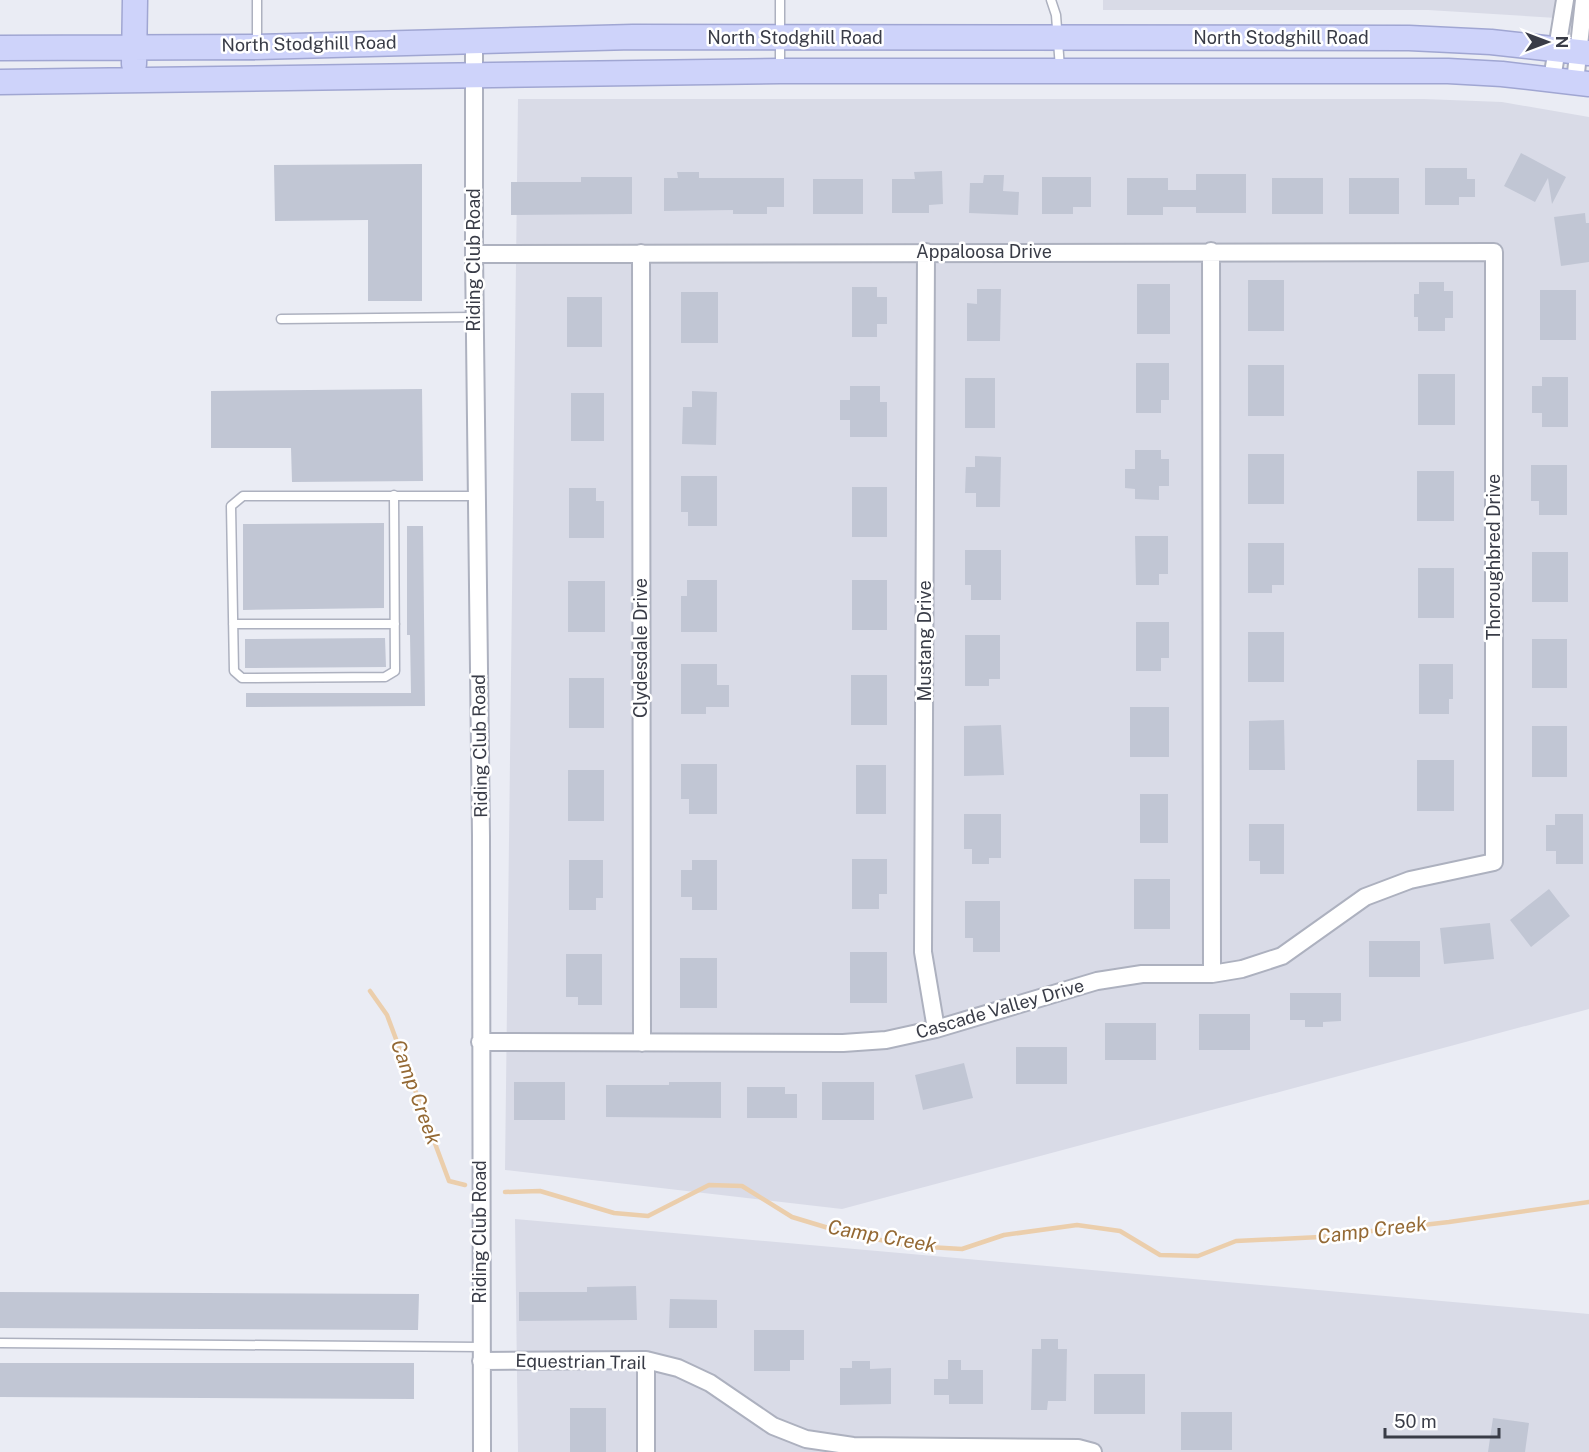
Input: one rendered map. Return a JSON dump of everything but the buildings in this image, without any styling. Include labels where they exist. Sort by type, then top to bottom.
[{"type":"main road","points":[[134,81],[135,0]]},
{"type":"main road","name":"North Stodghill Road","points":[[0,48],[257,46],[474,40],[1409,38],[1574,51]]},
{"type":"main road","name":"North Stodghill Road","points":[[0,82],[780,71],[1448,71],[1572,82]]},
{"type":"street","points":[[1565,0],[1574,51],[1572,82]]},
{"type":"street","points":[[1572,82],[1574,51],[1584,0]]},
{"type":"street","name":"Riding Club Road","points":[[474,40],[474,317],[481,836],[482,1452]]},
{"type":"street","points":[[1211,251],[1212,974]]},
{"type":"street","name":"Mustang Drive","points":[[926,252],[924,952],[936,1029]]},
{"type":"street","name":"Appaloosa Drive","points":[[474,254],[1494,252]]},
{"type":"street","name":"Thoroughbred Drive","points":[[1494,252],[1494,862]]},
{"type":"street","name":"Clydesdale Drive","points":[[641,253],[642,1043]]},
{"type":"street","name":"Cascade Valley Drive","points":[[480,1042],[843,1043],[886,1040],[936,1029],[1097,981],[1142,974],[1212,974],[1242,969],[1282,956],[1365,897],[1410,880],[1494,862]]},
{"type":"street","name":"Equestrian Trail","points":[[481,1354],[646,1360],[678,1368],[710,1383],[773,1426],[806,1439],[853,1446],[929,1449],[1078,1448],[1093,1452]]},
{"type":"street","points":[[646,1360],[646,1452]]},
{"type":"lane","points":[[257,0],[257,46]]},
{"type":"lane","points":[[780,0],[780,71]]},
{"type":"lane","points":[[1051,0],[1058,38],[1060,71]]},
{"type":"lane","points":[[281,319],[474,317]]},
{"type":"lane","points":[[394,495],[395,671],[385,676],[242,678],[234,671],[231,506],[243,496],[394,495],[477,496]]},
{"type":"lane","points":[[233,624],[395,624]]},
{"type":"lane","points":[[0,1343],[481,1354]]},
{"type":"shaded area","points":[[1103,0],[1589,0],[1589,20],[1428,10],[1103,10]]},
{"type":"shaded area","points":[[518,99],[1424,99],[1502,102],[1589,117],[1589,1009],[842,1209],[505,1170]]},
{"type":"shaded area","points":[[515,1219],[1589,1314],[1589,1452],[518,1452]]},
{"type":"waterway","name":"Camp Creek","points":[[370,991],[387,1015],[449,1181],[465,1185]]},
{"type":"waterway","name":"Camp Creek","points":[[505,1192],[540,1191],[614,1213],[648,1216],[709,1185],[742,1186],[792,1217],[845,1233],[911,1246],[962,1249],[1004,1235],[1077,1225],[1120,1231],[1160,1255],[1198,1256],[1236,1241],[1320,1237],[1589,1202]]}]
